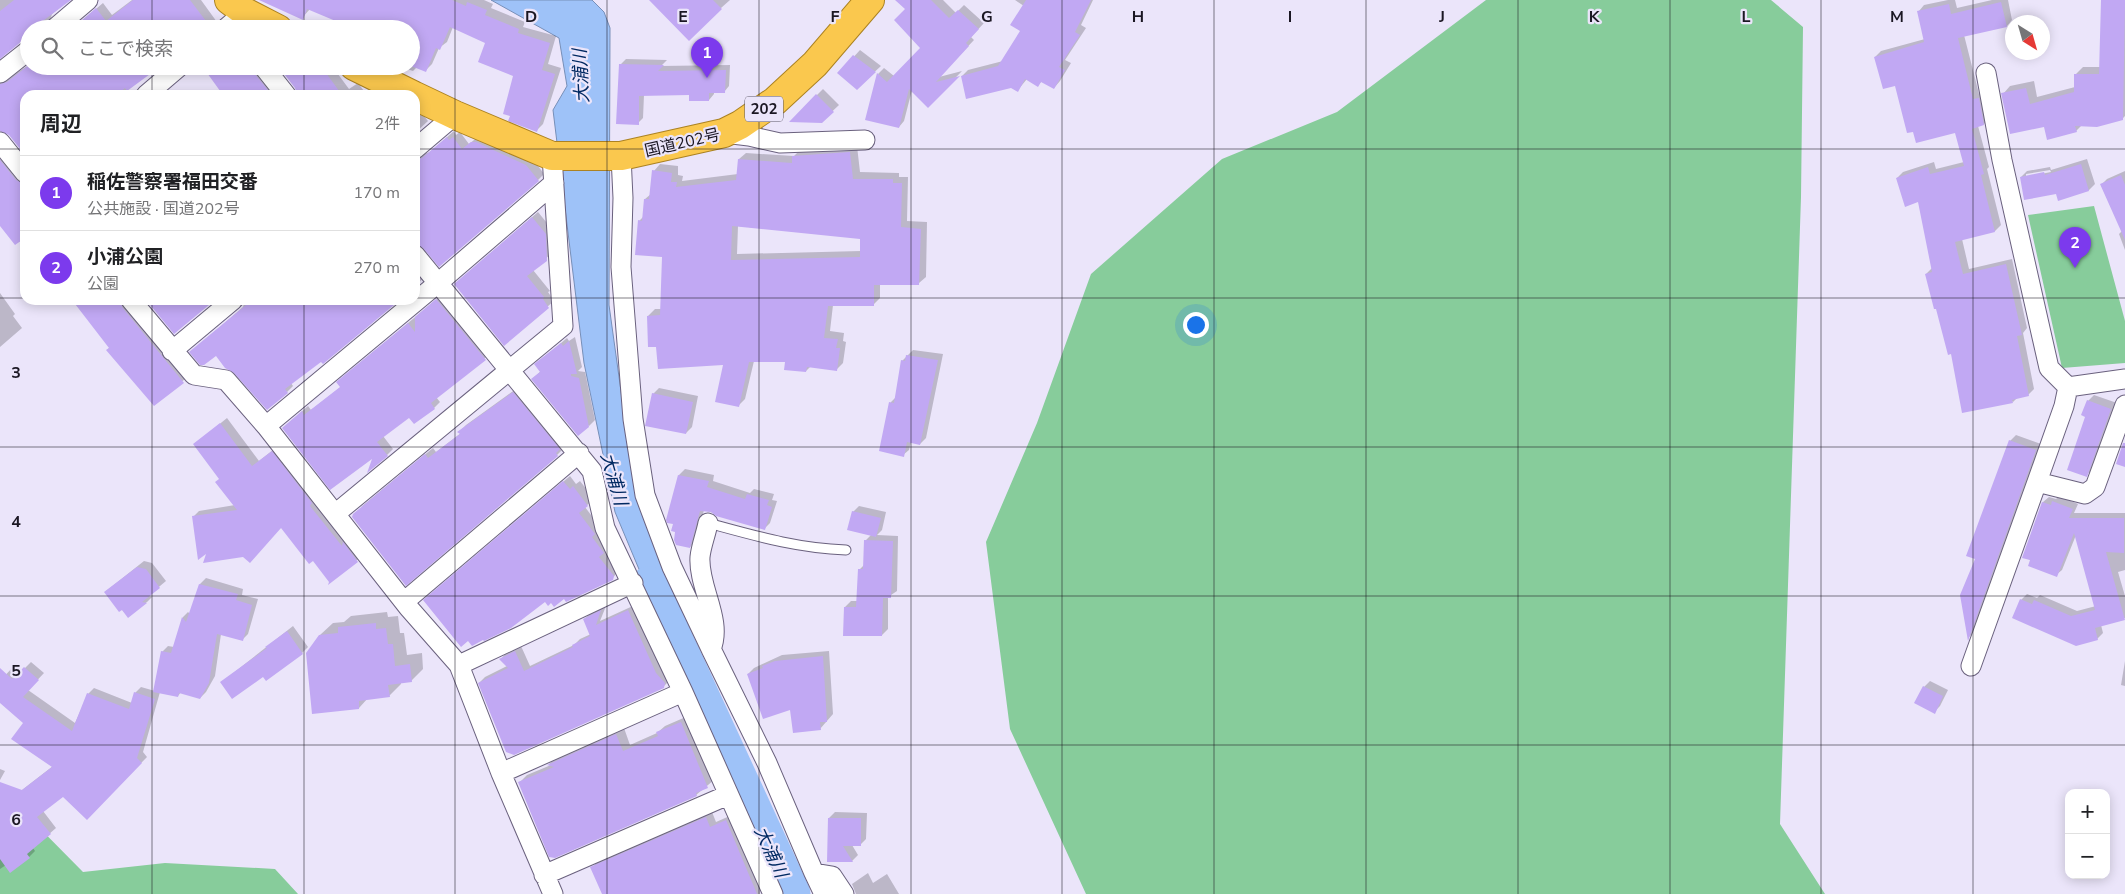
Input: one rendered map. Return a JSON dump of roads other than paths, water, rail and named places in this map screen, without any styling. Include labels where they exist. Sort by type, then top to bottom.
[{"type":"highway","name":"国道202号","points":[[621,156],[724,133],[775,101],[815,64],[870,0]]},
{"type":"highway","name":"202","points":[[373,75],[404,90]]},
{"type":"highway","name":"202","points":[[420,98],[455,115],[558,156],[621,156]]},
{"type":"street","points":[[65,20],[88,0]]},
{"type":"street","points":[[0,74],[20,57]]},
{"type":"street","points":[[1986,73],[2006,179],[2049,368],[2068,387]]},
{"type":"street","points":[[152,90],[169,75]]},
{"type":"street","points":[[270,75],[282,90]]},
{"type":"street","points":[[420,145],[455,115]]},
{"type":"street","points":[[724,133],[749,136],[780,144],[865,140]]},
{"type":"street","points":[[0,142],[20,167]]},
{"type":"street","points":[[335,514],[563,326],[554,183],[558,156]]},
{"type":"street","points":[[621,156],[623,198],[621,267],[632,419],[645,495],[672,568],[767,763],[824,894]]},
{"type":"street","points":[[420,298],[554,183]]},
{"type":"street","points":[[420,261],[592,471],[604,528],[633,584],[683,692],[773,894]]},
{"type":"street","points":[[134,305],[172,351],[194,374],[226,380],[266,426],[430,634],[459,665],[501,773],[553,894]]},
{"type":"street","points":[[172,351],[228,305]]},
{"type":"street","points":[[266,426],[412,305]]},
{"type":"street","points":[[2068,387],[2125,379]]},
{"type":"street","points":[[1970,666],[2064,406],[2068,387]]},
{"type":"street","points":[[2037,482],[2085,494],[2095,487],[2125,405]]},
{"type":"street","points":[[405,602],[579,453]]},
{"type":"street","points":[[708,523],[700,558],[704,586],[712,617],[714,642],[710,649]]},
{"type":"street","points":[[672,568],[700,558]]},
{"type":"street","points":[[459,665],[633,584]]},
{"type":"street","points":[[501,773],[683,692]]},
{"type":"street","points":[[544,875],[728,795]]},
{"type":"street","points":[[814,873],[832,876],[844,894]]},
{"type":"lane","points":[[708,523],[781,543],[813,549],[846,550]]},
{"type":"water","points":[[491,0],[592,0],[604,12],[610,28],[609,305],[624,413],[690,623],[667,636],[615,512],[584,363],[553,110],[567,86],[559,38]]},
{"type":"waterway","name":"大浦川","points":[[649,586],[791,894]]},
{"type":"place","name":"稲佐警察署福田交番","points":[[707,78]]},
{"type":"place","name":"小浦公園","points":[[2075,268]]}]
